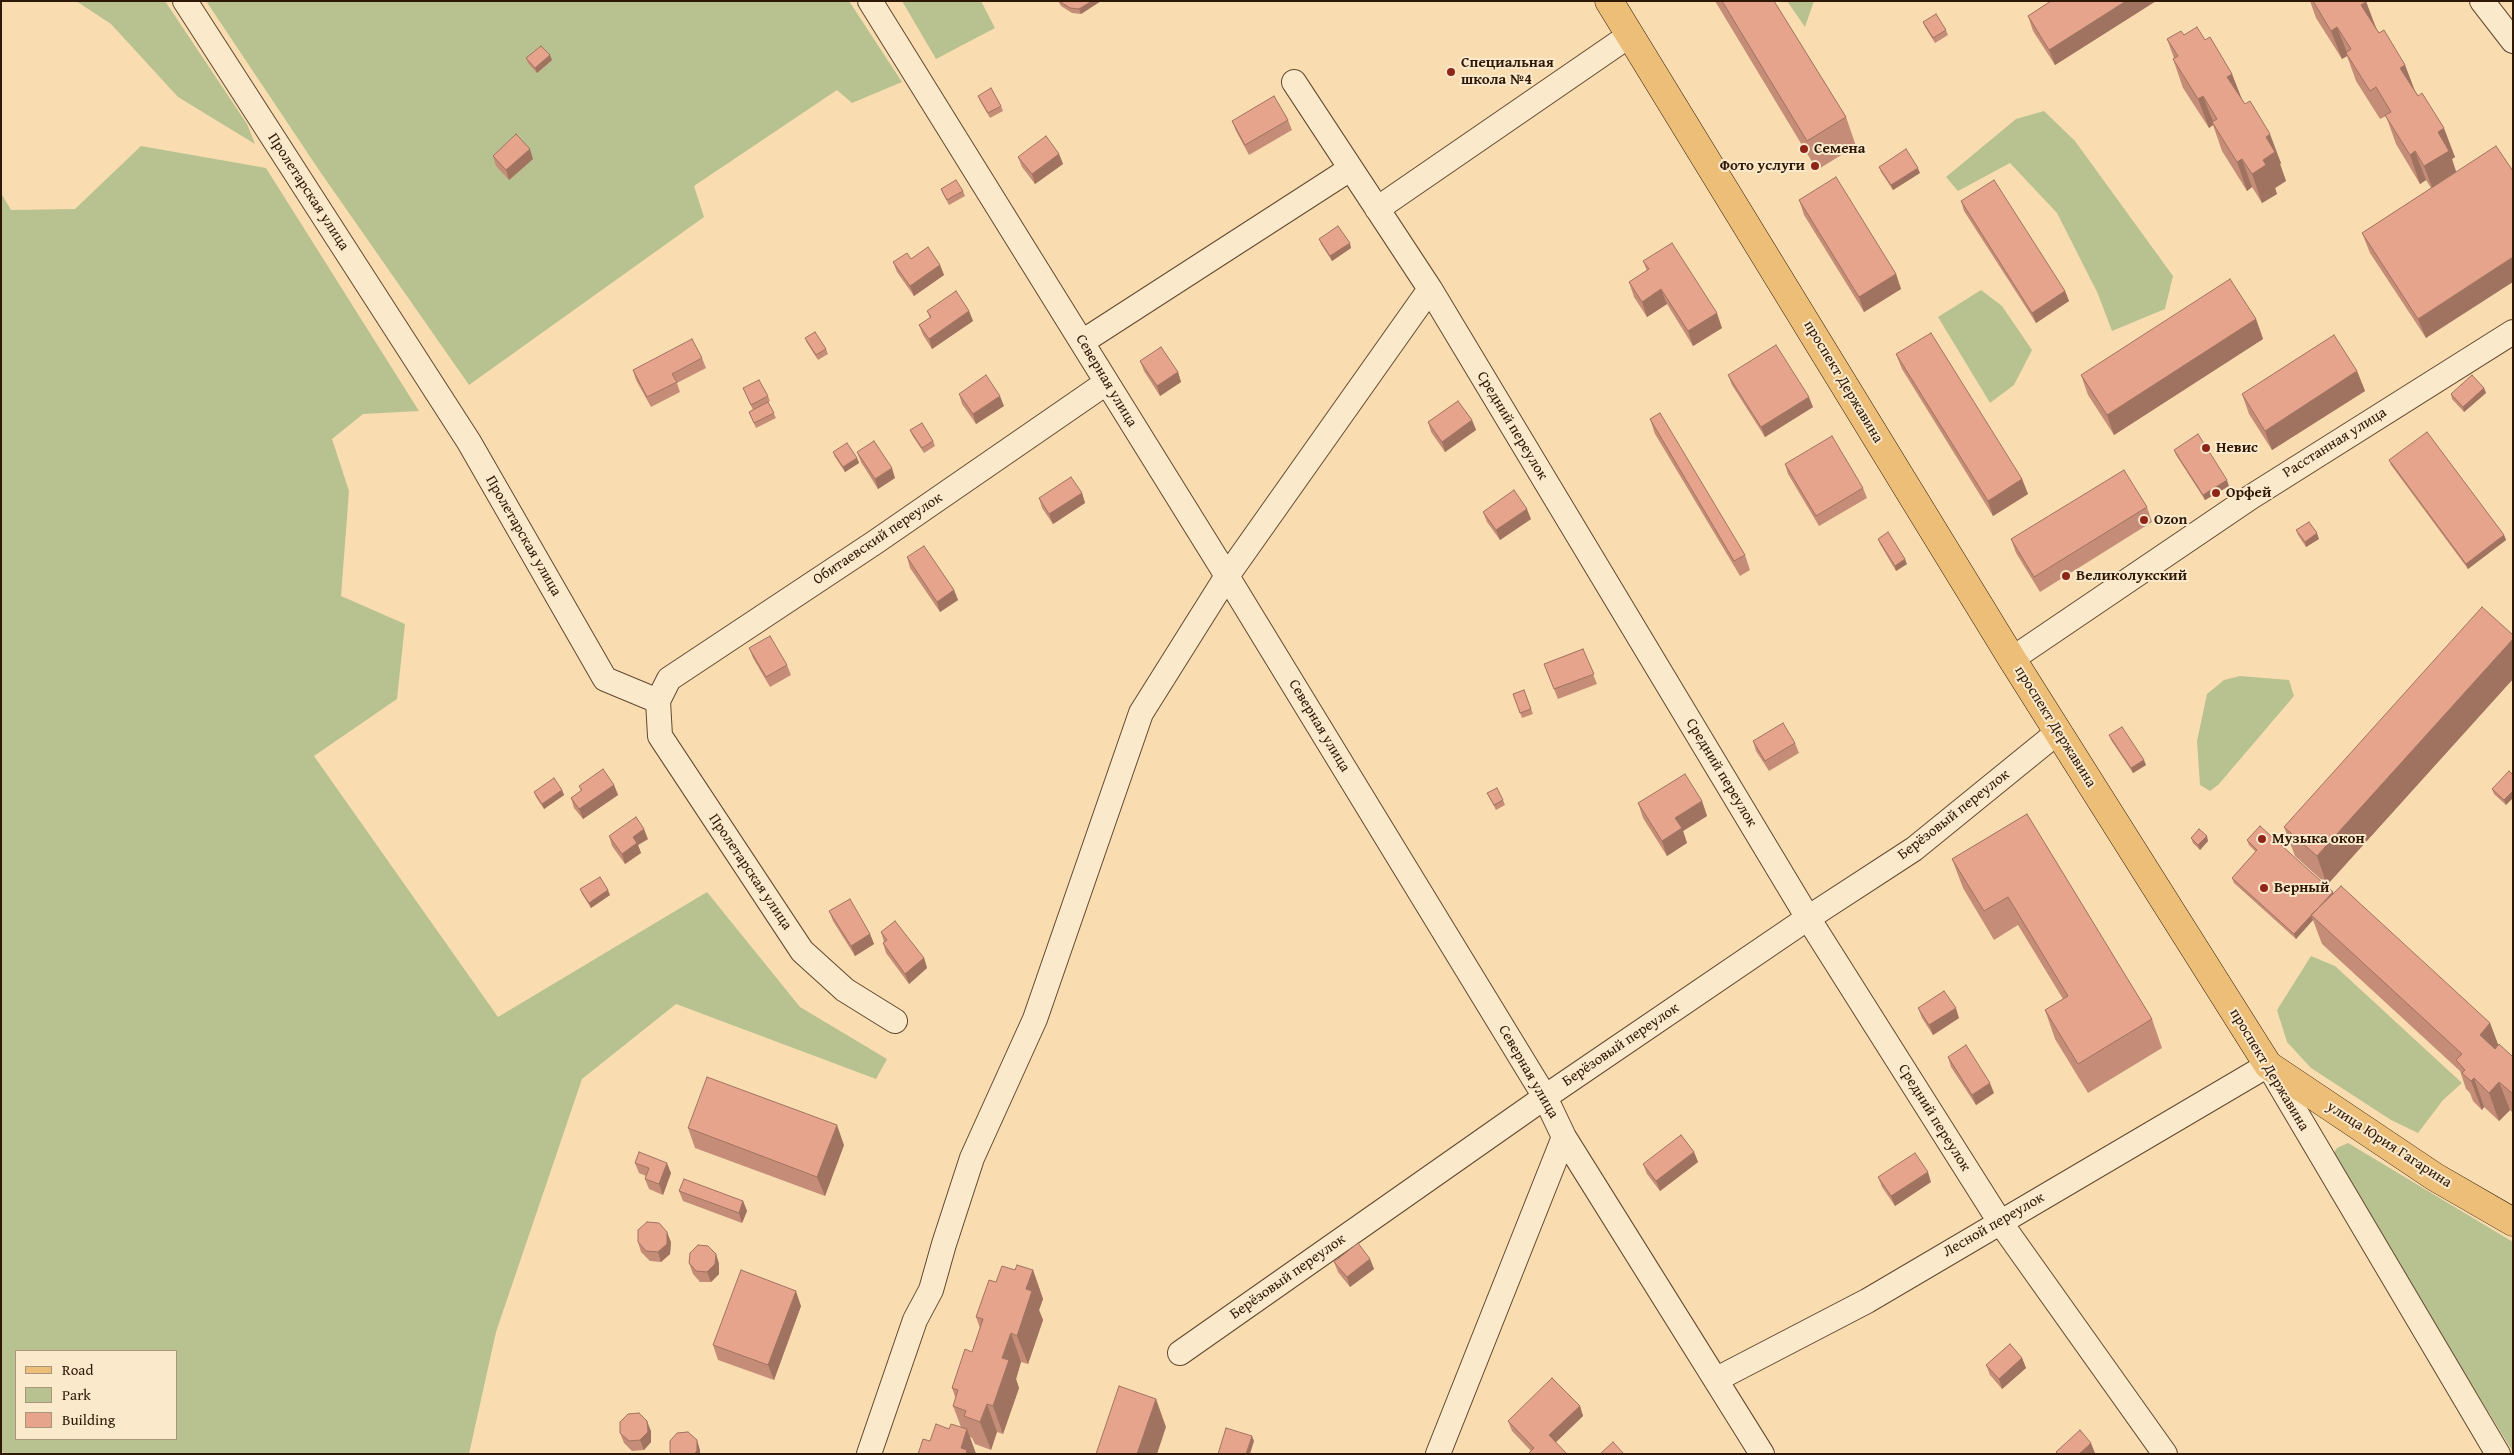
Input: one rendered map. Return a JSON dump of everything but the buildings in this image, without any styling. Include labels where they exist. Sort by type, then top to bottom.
[{"type":"main road","name":"проспект Державина","points":[[1609,1],[2012,659],[2268,1066]]},
{"type":"main road","name":"улица Юрия Гагарина","points":[[2268,1066],[2435,1177],[2513,1222]]},
{"type":"street","name":"Пролетарская улица","points":[[185,1],[469,442],[605,679],[658,701],[660,736],[802,951],[845,990],[895,1021]]},
{"type":"street","name":"Северная улица","points":[[870,1],[1227,576],[1546,1097],[1564,1138],[1762,1454]]},
{"type":"street","points":[[2482,1],[2513,41]]},
{"type":"street","points":[[1377,209],[1630,35]]},
{"type":"street","name":"Средний переулок","points":[[1294,82],[1430,289],[1808,918],[2000,1222],[2165,1454]]},
{"type":"street","points":[[1082,342],[1350,169]]},
{"type":"street","points":[[869,1454],[915,1320],[931,1290],[972,1158],[1035,1018],[1141,713],[1227,576],[1430,289]]},
{"type":"street","name":"Расстанная улица","points":[[2012,659],[2250,497],[2513,332]]},
{"type":"street","name":"Обитаевский переулок","points":[[658,701],[669,679],[874,543],[1106,383]]},
{"type":"street","name":"Берёзовый переулок","points":[[1180,1353],[1546,1097],[1808,918],[1914,849],[2058,732]]},
{"type":"street","name":"Лесной переулок","points":[[1717,1380],[1866,1300],[2268,1066]]},
{"type":"street","name":"проспект Державина","points":[[2268,1066],[2498,1454]]},
{"type":"street","points":[[1438,1454],[1564,1138]]},
{"type":"green space","points":[[76,1],[165,1],[247,124],[255,144],[178,97],[111,24]]},
{"type":"green space","points":[[206,1],[849,1],[902,82],[852,103],[837,90],[694,186],[704,217],[469,385],[321,173]]},
{"type":"green space","points":[[902,1],[981,1],[995,28],[936,59]]},
{"type":"green space","points":[[1787,1],[1814,1],[1805,27]]},
{"type":"green space","points":[[2044,111],[2075,141],[2173,276],[2165,309],[2112,331],[2098,294],[2057,213],[2010,163],[1958,191],[1946,177],[2016,119]]},
{"type":"green space","points":[[141,146],[266,168],[419,411],[363,414],[332,439],[349,491],[341,596],[405,624],[397,699],[314,756],[498,1017],[707,892],[800,1007],[887,1059],[876,1079],[676,1004],[582,1079],[496,1332],[469,1454],[4,1454],[1,1450],[1,193],[11,210],[75,209]]},
{"type":"green space","points":[[1981,290],[2002,306],[2032,350],[2014,385],[1990,403],[1938,317]]},
{"type":"green space","points":[[2240,676],[2289,680],[2294,696],[2219,784],[2210,791],[2200,785],[2197,741],[2207,694],[2224,680]]},
{"type":"green space","points":[[2311,956],[2335,966],[2462,1083],[2443,1100],[2418,1133],[2391,1120],[2311,1068],[2287,1042],[2277,1010]]},
{"type":"green space","points":[[2348,1143],[2513,1242],[2513,1452],[2332,1156],[2337,1148]]},
{"type":"place","name":"Специальная школа №4","points":[[1451,72]]},
{"type":"place","name":"Семена","points":[[1804,149]]},
{"type":"place","name":"Фото услуги","points":[[1815,166]]},
{"type":"place","name":"Невис","points":[[2206,448]]},
{"type":"place","name":"Орфей","points":[[2216,493]]},
{"type":"place","name":"Ozon","points":[[2144,520]]},
{"type":"place","name":"Великолукский","points":[[2066,576]]},
{"type":"place","name":"Музыка окон","points":[[2262,839]]},
{"type":"place","name":"Верный","points":[[2264,888]]}]
